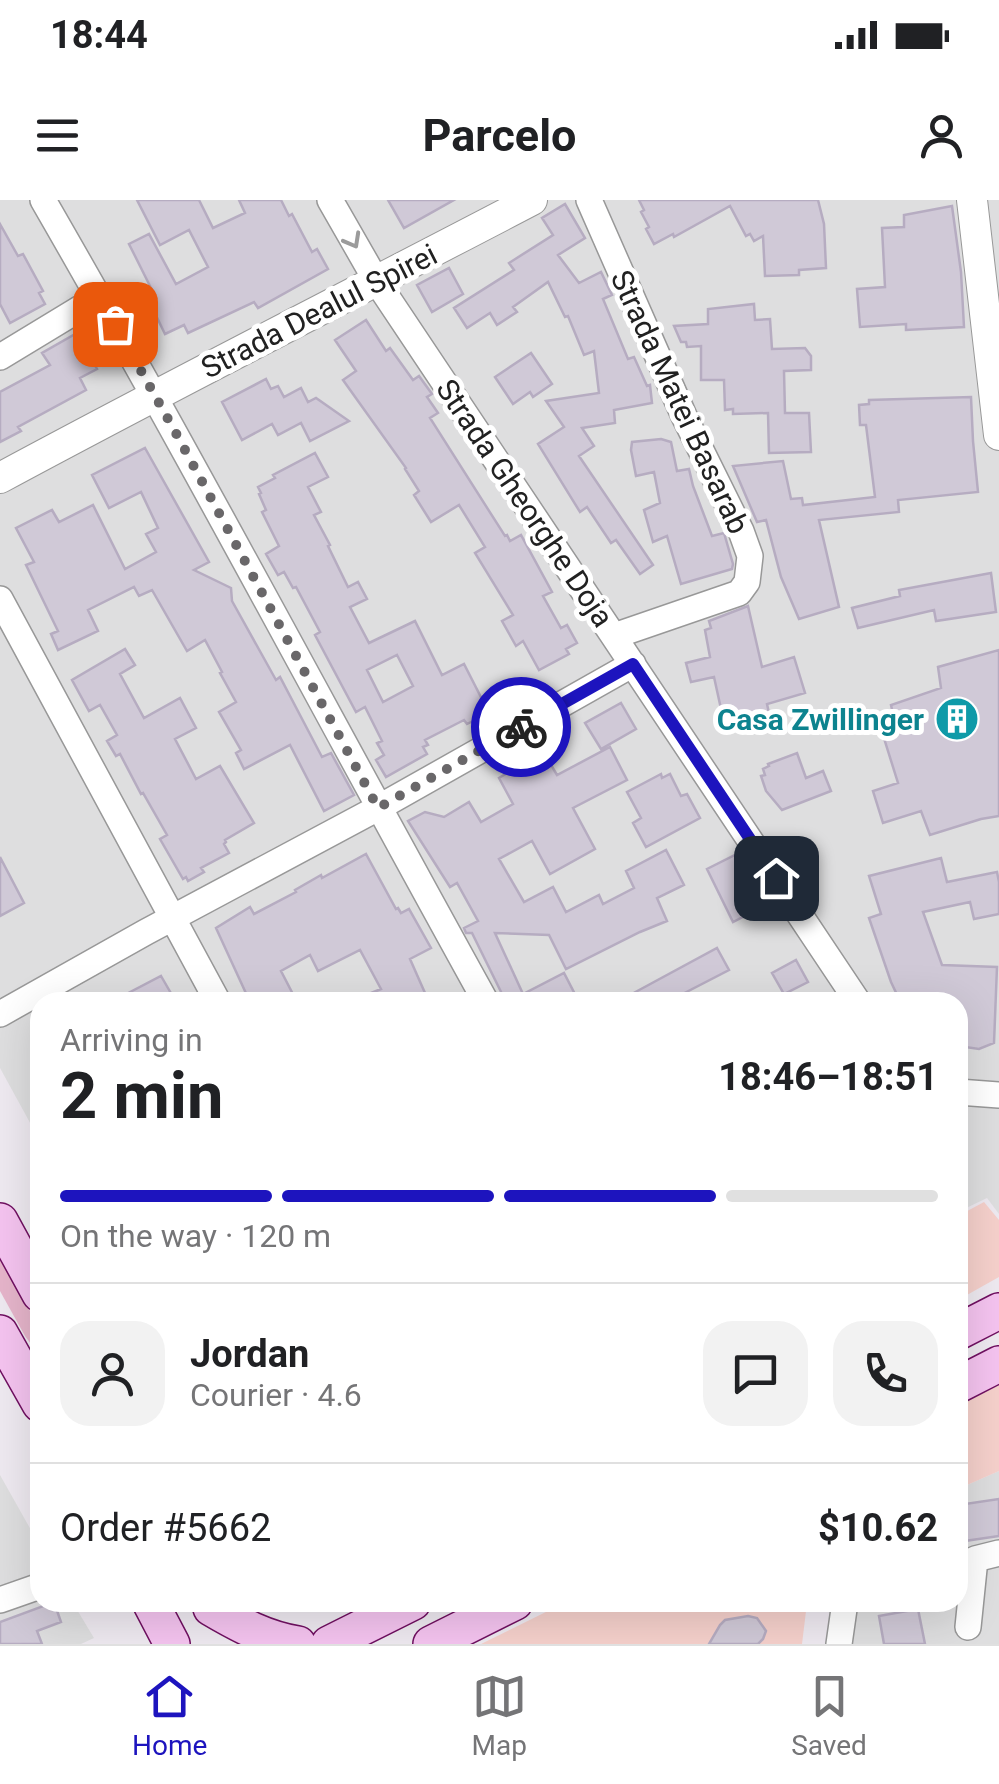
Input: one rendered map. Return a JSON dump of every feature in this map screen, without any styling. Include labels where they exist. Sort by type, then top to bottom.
[{"type":"main road","points":[[0,1221],[30,1276]]},
{"type":"main road","points":[[968,1327],[999,1311]]},
{"type":"main road","points":[[0,1333],[30,1386]]},
{"type":"main road","points":[[968,1379],[999,1364]]},
{"type":"main road","points":[[155,1612],[172,1644]]},
{"type":"main road","points":[[214,1612],[231,1644]]},
{"type":"main road","points":[[222,1612],[253,1630],[298,1644]]},
{"type":"main road","points":[[329,1644],[392,1612]]},
{"type":"main road","points":[[431,1644],[495,1612]]},
{"type":"street","points":[[43,200],[480,992]]},
{"type":"street","name":"Strada Gheorghe Doja","points":[[330,200],[376,282],[851,992]]},
{"type":"street","name":"Strada Dealul Spirei","points":[[0,478],[532,200]]},
{"type":"street","name":"Strada Matei Basarab","points":[[589,200],[750,556],[747,582],[739,594],[614,636]]},
{"type":"street","points":[[972,200],[999,435]]},
{"type":"street","points":[[0,356],[99,297]]},
{"type":"street","points":[[0,599],[213,992]]},
{"type":"street","points":[[39,992],[633,664]]},
{"type":"street","points":[[0,1014],[30,997]]},
{"type":"street","points":[[968,1093],[999,1095]]},
{"type":"street","points":[[968,1627],[975,1559],[999,1553]]},
{"type":"street","points":[[0,1600],[30,1590]]},
{"type":"street","points":[[839,1644],[844,1612]]},
{"type":"shaded area","points":[[0,200],[999,200],[999,1214],[987,1198],[968,1207],[968,992],[30,992],[30,1123],[0,1068]]},
{"type":"shaded area","points":[[984,1202],[999,1220],[999,1277],[968,1294],[968,1211]]},
{"type":"shaded area","points":[[0,1257],[30,1311],[30,1343],[25,1336],[0,1291]]},
{"type":"shaded area","points":[[999,1385],[999,1471],[968,1485],[968,1401]]},
{"type":"shaded area","points":[[999,1471],[999,1644],[852,1644],[857,1612],[968,1612],[968,1485]]},
{"type":"shaded area","points":[[0,1475],[30,1528],[30,1612],[78,1612],[94,1638],[81,1644],[0,1644]]},
{"type":"shaded area","points":[[546,1612],[806,1612],[802,1644],[481,1644]]},
{"type":"building","points":[[137,200],[199,200],[213,228],[245,213],[239,200],[281,200],[312,252],[317,249],[328,269],[258,308],[254,302],[188,333],[184,325],[165,334],[149,301],[156,298],[129,244],[149,234],[176,284],[208,267],[189,230],[160,245]]},
{"type":"building","points":[[388,200],[454,200],[404,228]]},
{"type":"building","points":[[639,200],[818,200],[824,224],[826,268],[799,270],[799,275],[765,276],[763,236],[754,241],[750,234],[746,236],[730,206],[654,244]]},
{"type":"building","points":[[565,204],[585,238],[558,255],[579,283],[601,272],[612,295],[603,299],[628,359],[634,357],[647,386],[650,385],[652,403],[614,410],[615,423],[582,428],[594,446],[579,456],[653,565],[640,574],[616,540],[611,543],[587,507],[580,512],[538,444],[564,427],[546,401],[599,393],[594,351],[584,355],[548,282],[513,307],[517,312],[497,325],[490,313],[467,328],[454,308],[514,270],[509,263],[553,235],[542,218]]},
{"type":"building","points":[[952,206],[964,327],[860,327],[857,289],[885,287],[882,228],[904,227],[904,215]]},
{"type":"building","points":[[0,224],[18,256],[23,254],[43,291],[39,293],[45,304],[10,323],[0,304]]},
{"type":"building","points":[[449,268],[463,294],[432,312],[417,285]]},
{"type":"building","points":[[754,304],[755,320],[770,319],[772,349],[805,348],[811,356],[811,370],[784,371],[785,413],[809,413],[811,452],[769,453],[768,413],[733,414],[733,409],[725,410],[724,380],[701,380],[701,346],[687,347],[674,326],[708,324],[708,309]]},
{"type":"building","points":[[366,320],[386,351],[390,348],[413,380],[419,376],[432,394],[427,397],[438,413],[430,418],[505,536],[510,541],[521,535],[552,592],[543,596],[561,628],[567,625],[577,643],[566,649],[569,654],[539,670],[523,641],[516,646],[502,621],[513,615],[475,553],[485,547],[459,505],[431,522],[414,495],[419,491],[406,468],[343,380],[356,371],[335,340]]},
{"type":"building","points":[[77,333],[97,369],[80,378],[86,390],[18,427],[21,431],[0,442],[0,392],[50,365],[42,353]]},
{"type":"building","points":[[531,353],[552,384],[513,404],[495,377]]},
{"type":"building","points":[[266,379],[271,389],[278,386],[284,397],[301,388],[308,402],[316,398],[349,421],[310,441],[301,423],[278,435],[272,424],[242,440],[222,402]]},
{"type":"building","points":[[971,397],[978,492],[898,500],[899,512],[819,520],[839,607],[799,619],[781,577],[766,520],[757,522],[733,466],[783,461],[791,499],[802,498],[803,505],[875,497],[866,425],[860,425],[859,405],[869,404],[869,400]]},
{"type":"building","points":[[632,442],[671,442],[677,471],[689,469],[712,536],[724,533],[732,569],[681,584],[667,536],[653,542],[644,510],[660,503],[654,472],[636,476],[631,450]]},
{"type":"building","points":[[145,448],[209,562],[194,570],[231,588],[232,601],[276,680],[280,677],[322,757],[331,753],[354,795],[324,811],[290,745],[244,769],[236,753],[241,750],[219,712],[236,702],[222,672],[205,640],[187,651],[152,590],[139,596],[134,587],[88,610],[98,631],[58,650],[51,634],[58,631],[26,565],[34,562],[16,528],[52,510],[59,522],[93,505],[125,569],[156,552],[146,534],[158,528],[141,492],[109,508],[92,475]]},
{"type":"building","points":[[315,453],[328,477],[308,487],[321,512],[314,515],[348,587],[358,582],[367,599],[350,607],[369,643],[415,621],[442,675],[464,664],[489,713],[467,724],[464,720],[425,740],[427,754],[386,777],[376,760],[384,755],[377,743],[382,741],[365,707],[356,712],[315,635],[320,632],[296,587],[284,572],[278,575],[266,554],[279,546],[262,512],[266,510],[258,487],[275,478],[273,475]],"holes":[[[397,655],[413,686],[383,702],[367,670]]]},
{"type":"building","points":[[991,573],[996,612],[936,621],[934,610],[858,628],[852,608],[900,596],[899,590]]},
{"type":"building","points":[[748,606],[762,667],[794,657],[805,693],[767,704],[771,722],[753,726],[752,721],[725,727],[714,677],[691,682],[686,663],[710,657],[705,630],[711,628],[709,621]]},
{"type":"building","points":[[125,649],[135,665],[120,674],[144,718],[180,698],[196,728],[175,739],[196,779],[220,766],[254,823],[225,840],[229,853],[201,868],[204,872],[188,881],[183,879],[160,839],[167,835],[143,793],[120,754],[116,756],[107,741],[117,735],[100,705],[89,711],[72,680]]},
{"type":"building","points":[[999,650],[999,816],[930,835],[921,811],[883,823],[873,791],[898,783],[878,719],[893,714],[891,705],[941,688],[938,667]]},
{"type":"building","points":[[621,703],[636,729],[601,749],[585,723]]},
{"type":"building","points":[[610,747],[627,780],[573,808],[595,849],[550,874],[532,841],[499,859],[524,902],[553,887],[566,912],[599,895],[603,904],[634,888],[626,871],[666,850],[684,885],[657,898],[667,921],[566,969],[549,935],[495,933],[522,992],[501,992],[472,933],[466,933],[464,928],[478,921],[457,883],[450,887],[408,821],[425,812],[444,817],[469,802],[481,822],[513,804],[499,778],[544,753],[557,775]]},
{"type":"building","points":[[797,753],[806,778],[823,771],[831,791],[782,810],[766,791],[761,776],[768,764]]},
{"type":"building","points":[[661,774],[662,778],[670,774],[681,796],[687,794],[700,818],[646,847],[633,823],[641,818],[627,792]]},
{"type":"building","points":[[366,854],[396,909],[401,913],[409,909],[431,948],[410,959],[425,992],[374,992],[381,989],[360,950],[318,971],[310,955],[281,971],[292,992],[245,992],[216,928],[250,907],[254,914],[321,875],[322,878]]},
{"type":"building","points":[[737,854],[763,901],[756,904],[758,909],[733,922],[707,869]]},
{"type":"building","points":[[0,857],[24,903],[0,916]]},
{"type":"building","points":[[941,858],[947,882],[997,872],[999,914],[974,919],[970,902],[923,912],[942,965],[997,967],[994,1043],[979,1049],[968,1047],[968,992],[896,992],[869,918],[881,914],[869,876]]},
{"type":"building","points":[[717,948],[729,970],[686,992],[636,992]]},
{"type":"building","points":[[796,960],[808,982],[783,992],[772,973]]},
{"type":"building","points":[[564,973],[574,992],[527,992]]},
{"type":"building","points":[[161,976],[170,992],[130,992]]},
{"type":"building","points":[[999,1499],[999,1536],[968,1541],[968,1504]]},
{"type":"building","points":[[30,1611],[58,1612],[61,1622],[37,1631],[42,1644],[0,1644],[0,1622]]},
{"type":"building","points":[[919,1612],[925,1644],[884,1644],[879,1616]]},
{"type":"building","points":[[757,1618],[766,1631],[758,1644],[709,1644],[725,1620]]},
{"type":"way so far","points":[[115,324],[378,808],[521,727]]},
{"type":"place","name":"Casa Zwillinger","points":[[957,719]]},
{"type":"route","points":[[521,727],[633,664],[776,878]]}]
